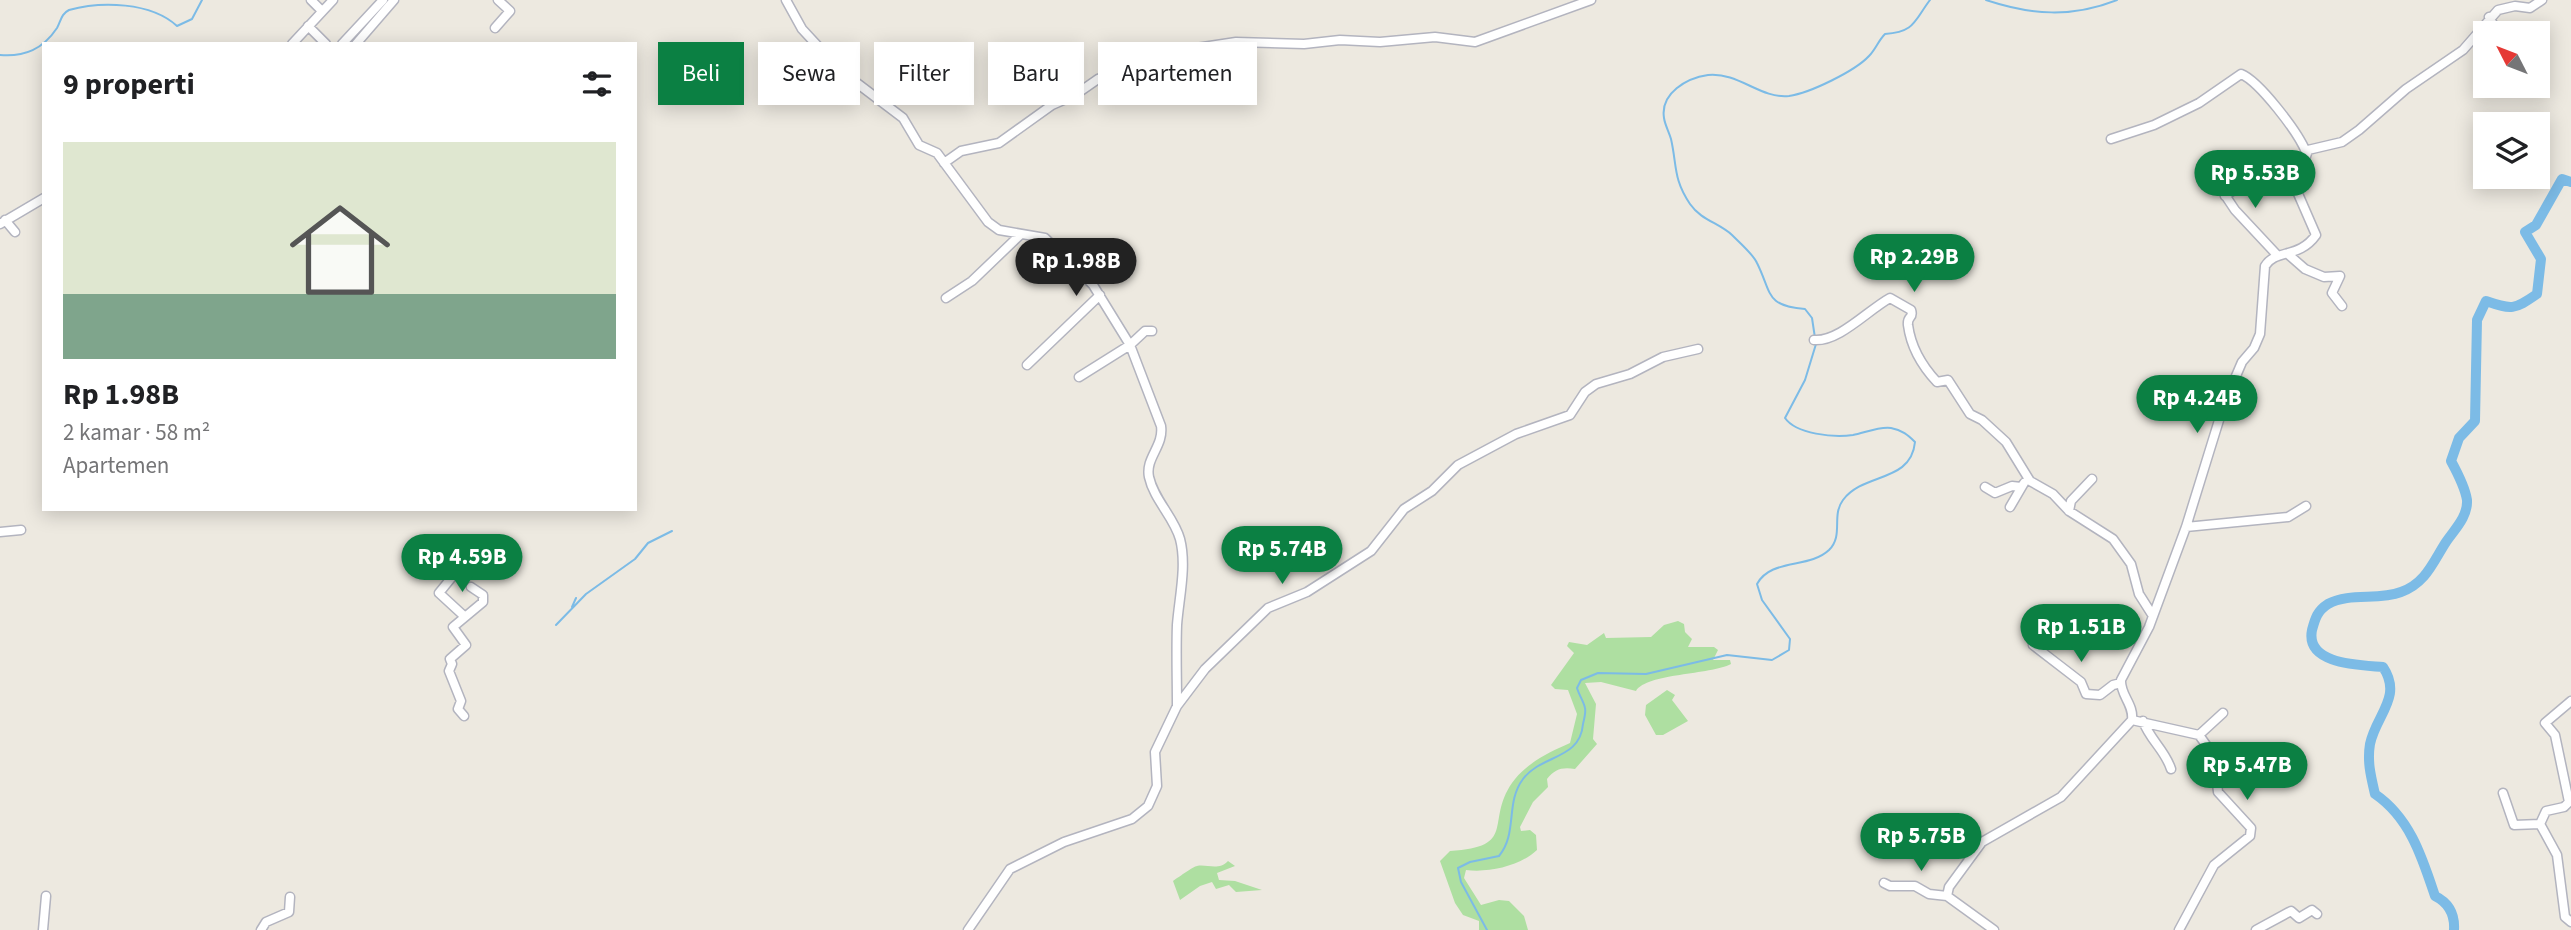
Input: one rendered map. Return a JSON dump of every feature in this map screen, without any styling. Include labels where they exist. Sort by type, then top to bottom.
[{"type":"street","points":[[311,0],[322,11]]},
{"type":"street","points":[[294,42],[333,0]]},
{"type":"street","points":[[358,42],[394,0]]},
{"type":"street","points":[[495,28],[510,12],[498,0]]},
{"type":"street","points":[[786,0],[802,29],[841,71],[903,118],[915,142],[934,151],[988,222],[999,230],[1020,236],[1045,238],[1100,295],[1130,345],[1162,432],[1151,458],[1149,476],[1161,505],[1177,530],[1182,546],[1177,628],[1178,706]]},
{"type":"street","points":[[1948,896],[1949,887],[1982,842],[2061,797],[2132,720],[2130,703],[2121,683],[2152,616],[2186,527],[2214,428],[2242,362],[2254,348],[2260,334],[2265,266],[2270,258],[2289,255],[2303,248],[2316,233],[2296,192],[2306,152],[2312,147],[2342,142],[2359,130],[2406,89],[2463,50],[2489,17],[2505,8],[2530,8],[2542,0]]},
{"type":"street","points":[[344,42],[378,2]]},
{"type":"street","points":[[944,163],[961,151],[999,143],[1052,105],[1075,95],[1098,79],[1170,52],[1236,42],[1304,44],[1435,37],[1475,42],[1568,6],[1588,2]]},
{"type":"street","points":[[2489,17],[2491,21]]},
{"type":"street","points":[[308,26],[324,42]]},
{"type":"street","points":[[2111,139],[2154,125],[2199,103],[2241,74],[2250,79],[2286,117],[2306,152]]},
{"type":"street","points":[[2225,196],[2257,175],[2267,180],[2285,176],[2298,178]]},
{"type":"street","points":[[2213,177],[2225,196],[2278,256]]},
{"type":"street","points":[[15,232],[3,222],[42,199]]},
{"type":"street","points":[[946,299],[972,281],[1020,236]]},
{"type":"street","points":[[2289,255],[2305,270],[2324,277],[2340,276],[2332,293],[2342,306]]},
{"type":"street","points":[[1027,365],[1100,295]]},
{"type":"street","points":[[1818,340],[1852,326],[1887,300],[1899,301],[1912,312],[1908,323],[1921,363],[1937,382],[1948,380],[1970,414],[1982,420],[2004,440],[2027,477],[2113,539],[2128,558],[2139,594],[2152,616]]},
{"type":"street","points":[[1079,377],[1130,345],[1145,331],[1152,331]]},
{"type":"street","points":[[968,930],[1010,869],[1064,842],[1132,819],[1148,806],[1157,786],[1155,752],[1178,706],[1205,669],[1234,644],[1268,608],[1313,589],[1371,551],[1404,509],[1432,491],[1458,465],[1516,434],[1570,415],[1585,392],[1596,384],[1630,374],[1662,357],[1698,349]]},
{"type":"street","points":[[2010,507],[2027,477]]},
{"type":"street","points":[[2069,509],[2092,479]]},
{"type":"street","points":[[1985,487],[1994,494],[2012,486],[2021,487]]},
{"type":"street","points":[[2186,527],[2288,517],[2306,506]]},
{"type":"street","points":[[0,532],[21,530]]},
{"type":"street","points":[[449,569],[452,576],[439,593],[464,616]]},
{"type":"street","points":[[464,716],[458,709],[461,701],[449,671],[452,657],[466,645],[453,628],[483,602],[483,596],[471,587]]},
{"type":"street","points":[[2034,645],[2080,681],[2085,694],[2100,695],[2113,684],[2121,683]]},
{"type":"street","points":[[2540,824],[2546,811],[2564,807],[2569,802],[2557,742],[2545,722],[2571,701]]},
{"type":"street","points":[[2199,734],[2223,713]]},
{"type":"street","points":[[2132,720],[2199,734],[2214,756],[2218,792],[2252,831],[2250,836],[2214,865],[2179,930]]},
{"type":"street","points":[[2143,722],[2150,737],[2167,757],[2171,769]]},
{"type":"street","points":[[2503,793],[2514,825],[2540,824]]},
{"type":"street","points":[[2540,824],[2557,855],[2565,917],[2571,922]]},
{"type":"street","points":[[1884,883],[1891,887],[1915,886],[1929,894],[1948,896],[1994,930]]},
{"type":"street","points":[[43,930],[46,896]]},
{"type":"street","points":[[261,930],[269,921],[289,912],[290,897]]},
{"type":"street","points":[[2256,930],[2291,911],[2299,918],[2312,910],[2317,914]]},
{"type":"green space","points":[[1678,621],[1684,624],[1685,632],[1692,639],[1688,647],[1714,647],[1718,650],[1713,660],[1730,660],[1731,664],[1665,677],[1642,685],[1636,691],[1601,682],[1585,683],[1596,704],[1593,739],[1597,744],[1575,769],[1563,769],[1553,773],[1547,779],[1548,787],[1533,802],[1520,827],[1521,831],[1530,830],[1536,835],[1537,850],[1530,856],[1504,867],[1466,870],[1464,878],[1481,905],[1499,900],[1509,901],[1524,916],[1528,930],[1479,930],[1479,921],[1463,915],[1455,903],[1440,861],[1450,851],[1471,849],[1492,838],[1504,797],[1517,776],[1538,759],[1570,743],[1577,714],[1568,690],[1555,689],[1551,685],[1574,653],[1567,646],[1569,642],[1587,645],[1604,633],[1606,638],[1651,637],[1664,625]]},
{"type":"green space","points":[[1667,690],[1675,695],[1672,700],[1688,721],[1663,735],[1656,735],[1645,715],[1646,705]]},
{"type":"green space","points":[[1228,861],[1235,866],[1217,873],[1219,880],[1235,881],[1262,890],[1236,892],[1229,885],[1216,889],[1212,882],[1200,886],[1180,900],[1173,881],[1195,867],[1217,866]]},
{"type":"waterway","points":[[45,42],[69,10],[96,5],[140,8],[154,12],[177,26],[192,19],[202,0]]},
{"type":"waterway","points":[[1815,338],[1812,318],[1805,309],[1776,301],[1749,252],[1732,235],[1699,214],[1690,204],[1678,179],[1665,121],[1666,101],[1684,83],[1708,75],[1730,77],[1778,96],[1808,91],[1862,62],[1885,34],[1908,28],[1930,0]]},
{"type":"waterway","points":[[1986,0],[2019,9],[2052,12],[2084,10],[2117,0]]},
{"type":"waterway","points":[[0,55],[25,53],[42,44]]},
{"type":"waterway","points":[[2454,930],[2450,910],[2435,896],[2413,839],[2397,815],[2375,794],[2369,751],[2373,734],[2389,697],[2390,688],[2383,667],[2349,664],[2326,657],[2312,642],[2312,630],[2319,612],[2328,604],[2345,598],[2392,595],[2417,583],[2460,523],[2467,500],[2451,461],[2459,438],[2475,421],[2477,320],[2486,301],[2513,307],[2537,294],[2541,259],[2525,232],[2536,225],[2562,179],[2571,182]]},
{"type":"waterway","points":[[1487,930],[1461,882],[1458,868],[1470,862],[1499,856],[1508,838],[1514,798],[1523,779],[1531,771],[1568,751],[1575,744],[1580,736],[1585,714],[1577,688],[1581,680],[1598,673],[1646,674],[1727,655],[1772,660],[1789,650],[1790,639],[1762,600],[1757,584],[1771,570],[1811,560],[1829,550],[1836,538],[1838,512],[1843,500],[1852,491],[1896,471],[1912,455],[1915,442],[1895,429],[1882,428],[1845,436],[1826,435],[1798,428],[1785,418],[1805,380],[1816,344]]},
{"type":"waterway","points":[[556,625],[586,594],[635,559],[648,543],[672,531]]},
{"type":"waterway","points":[[572,607],[576,598]]}]
